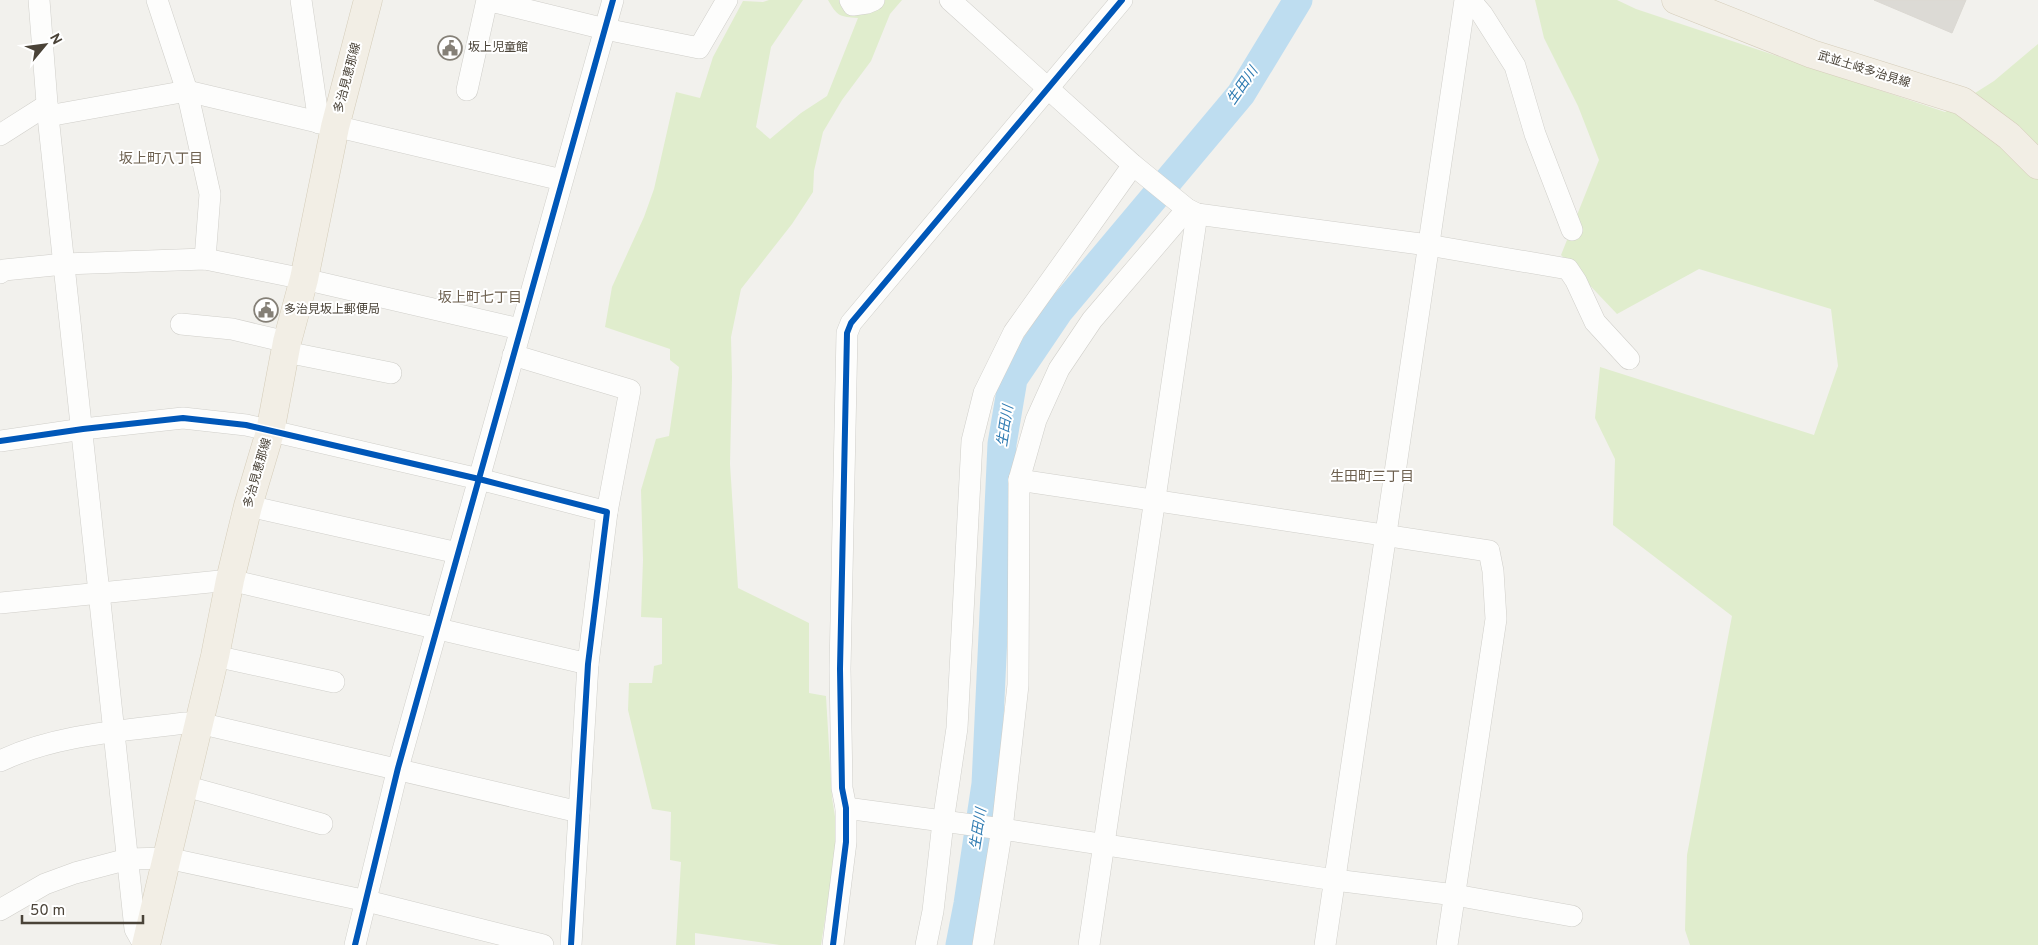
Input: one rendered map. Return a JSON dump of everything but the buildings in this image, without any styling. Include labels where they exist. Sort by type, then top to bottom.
[{"type":"main road","name":"多治見恵那線","points":[[145,945],[185,786],[248,506],[270,432],[286,347],[304,280],[327,125],[368,0]]},
{"type":"main road","name":"武並土岐多治見線","points":[[1676,0],[1812,54],[1962,101],[2009,136],[2038,165]]},
{"type":"street","points":[[39,0],[48,110],[135,929],[145,945]]},
{"type":"street","points":[[157,0],[187,91],[210,194],[205,259]]},
{"type":"street","points":[[301,0],[327,125]]},
{"type":"street","points":[[468,90],[487,0],[605,29],[699,48],[727,0]]},
{"type":"street","points":[[355,945],[398,768],[613,0]]},
{"type":"street","points":[[850,0],[853,5],[874,0]]},
{"type":"street","points":[[950,0],[1133,165],[1192,211],[1428,245],[1568,269],[1576,281],[1595,322],[1629,359]]},
{"type":"street","points":[[833,945],[846,842],[846,808],[842,788],[840,669],[847,333],[851,323],[1122,0]]},
{"type":"street","points":[[1325,945],[1465,0]]},
{"type":"street","points":[[1470,0],[1482,14],[1515,66],[1536,134],[1572,230]]},
{"type":"street","points":[[0,135],[48,110],[187,91],[562,180]]},
{"type":"street","points":[[926,945],[933,911],[943,822],[957,728],[972,441],[984,393],[1014,332],[1133,165]]},
{"type":"street","points":[[982,945],[1002,829],[1018,685],[1019,480],[1036,420],[1059,369],[1092,320],[1192,211]]},
{"type":"street","points":[[1089,945],[1156,502],[1192,211]]},
{"type":"street","points":[[1,269],[64,264],[205,259],[520,329]]},
{"type":"street","points":[[181,324],[232,329],[286,347],[391,373]]},
{"type":"street","points":[[513,355],[630,390],[607,512],[588,664],[571,945]]},
{"type":"street","points":[[0,441],[83,428],[183,418],[246,425],[479,479],[607,512]]},
{"type":"street","points":[[1019,480],[1489,551],[1493,571],[1496,619],[1447,945]]},
{"type":"street","points":[[248,506],[458,553]]},
{"type":"street","points":[[0,603],[230,580],[588,664]]},
{"type":"street","points":[[215,656],[334,682]]},
{"type":"street","points":[[0,761],[24,750],[42,745],[114,732],[199,723],[580,812]]},
{"type":"street","points":[[185,786],[322,824]]},
{"type":"street","points":[[846,808],[1002,829],[1335,880],[1455,895],[1572,916]]},
{"type":"street","points":[[0,910],[45,884],[75,873],[128,859],[168,858],[367,901],[543,945]]},
{"type":"green space","points":[[769,0],[803,0],[771,47],[756,127],[770,139],[801,113],[827,96],[858,18],[840,15],[828,0],[902,0],[890,14],[871,61],[842,100],[823,132],[814,171],[813,192],[792,224],[741,289],[731,337],[730,464],[738,588],[809,623],[809,693],[826,696],[832,798],[838,835],[821,945],[780,945],[695,933],[695,945],[676,945],[681,862],[670,860],[671,812],[652,809],[628,710],[629,683],[652,683],[654,666],[662,664],[662,618],[641,617],[643,560],[641,490],[656,439],[669,436],[679,367],[670,360],[670,349],[605,327],[612,287],[644,217],[654,189],[676,92],[700,98],[713,57],[743,1],[763,2]]},
{"type":"green space","points":[[1535,0],[1617,0],[1636,9],[1945,112],[1994,81],[2038,44],[2038,945],[1690,945],[1685,930],[1687,855],[1732,616],[1613,525],[1615,459],[1595,418],[1600,367],[1814,435],[1838,366],[1831,309],[1699,269],[1617,314],[1561,255],[1599,160],[1578,106],[1544,38]]},
{"type":"waterway","name":"生田川","points":[[960,945],[986,784],[1002,444],[1013,379],[1059,311],[1241,94],[1298,0]]},
{"type":"cycle path","points":[[355,945],[398,768],[613,0]]},
{"type":"cycle path","points":[[833,945],[846,842],[846,808],[842,788],[840,669],[847,333],[851,323],[1122,0]]},
{"type":"cycle path","points":[[0,441],[83,429],[183,418],[246,425],[479,479],[607,512],[588,664],[571,945]]},
{"type":"place","name":"坂上児童館","points":[[450,48]]},
{"type":"place","name":"多治見坂上郵便局","points":[[266,310]]},
{"type":"district","name":"坂上町八丁目","points":[[161,159]]},
{"type":"district","name":"坂上町七丁目","points":[[480,298]]},
{"type":"district","name":"生田町三丁目","points":[[1372,477]]}]
